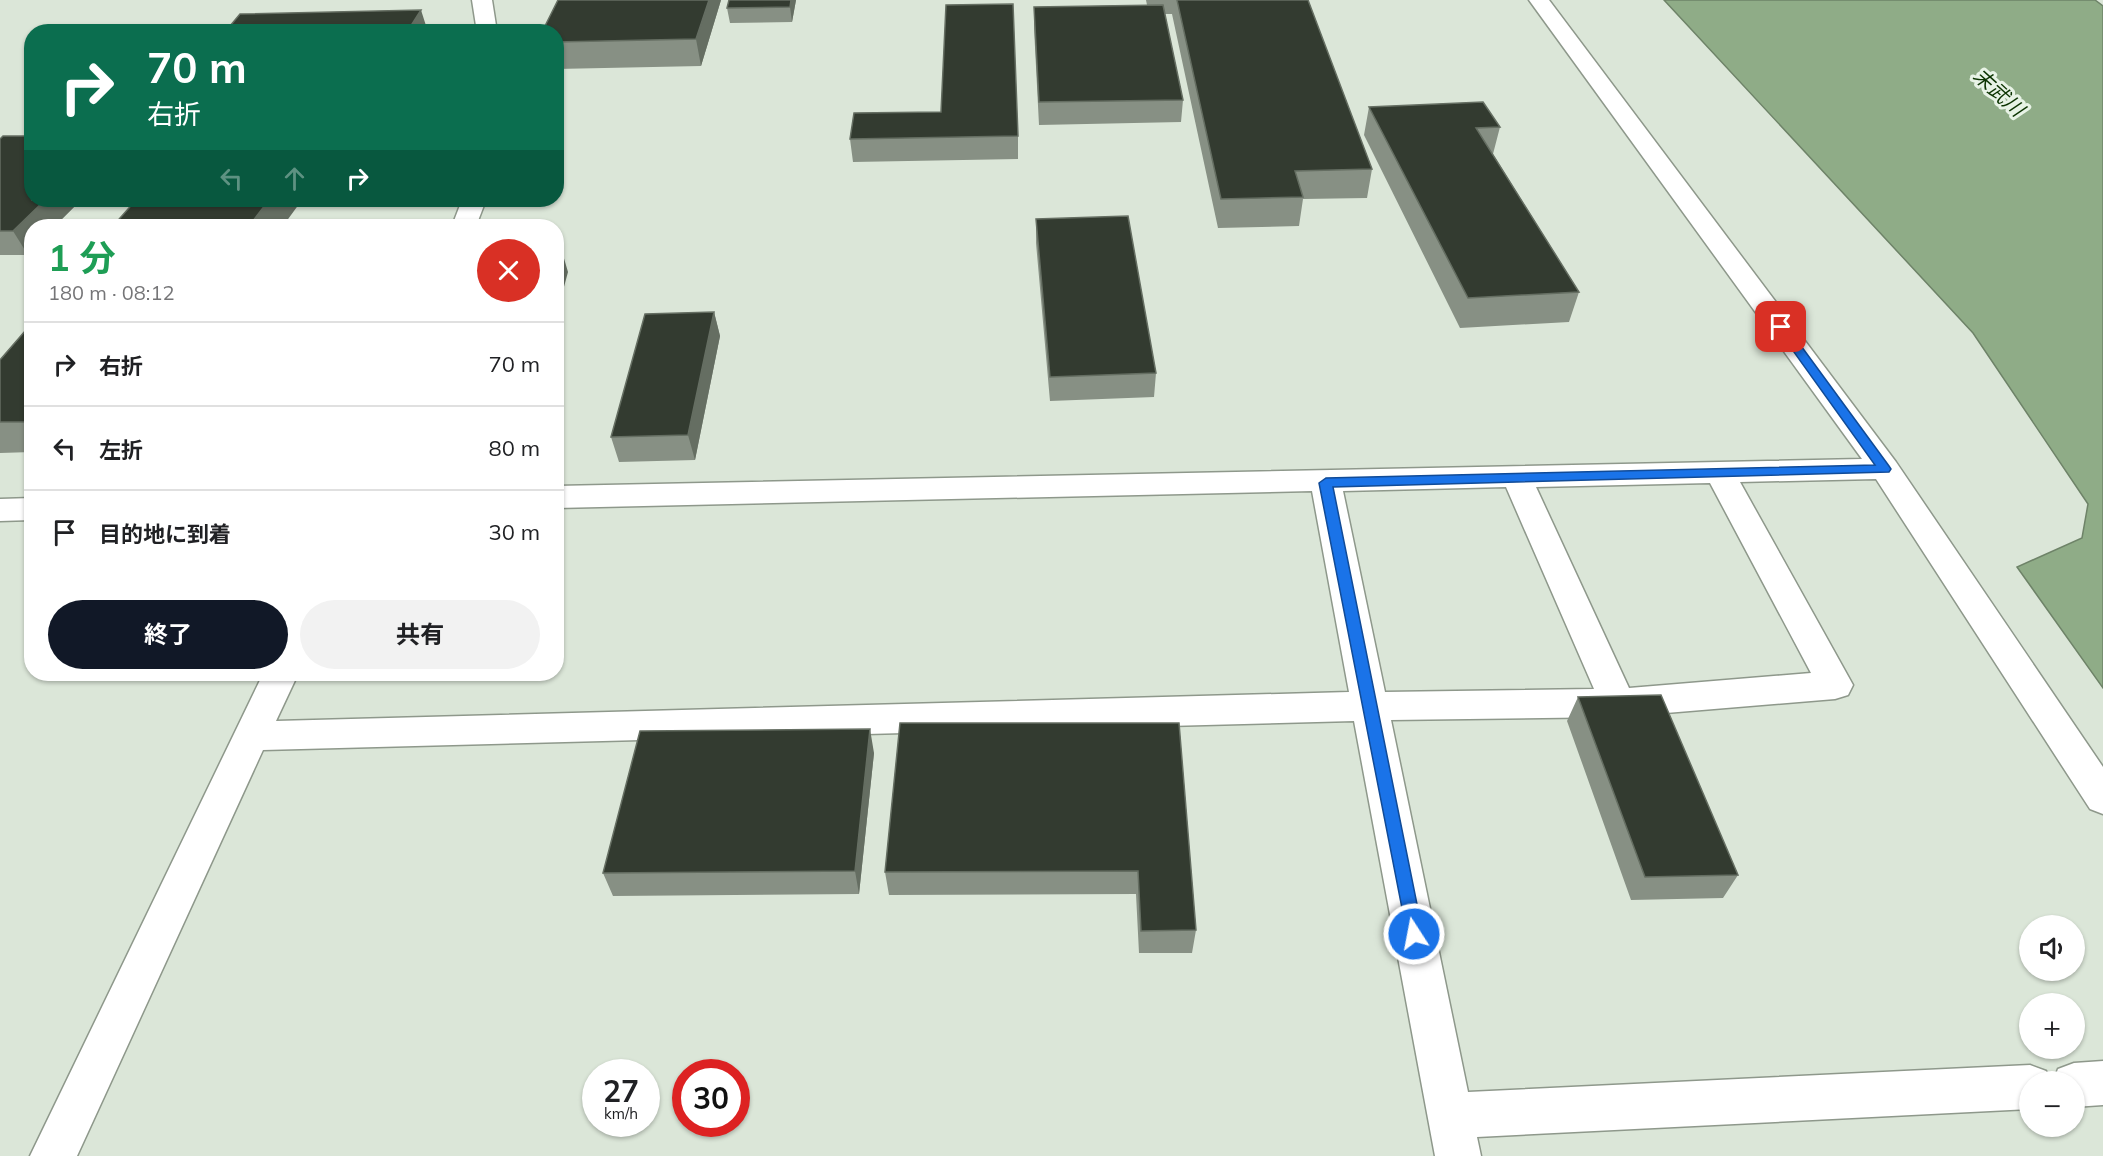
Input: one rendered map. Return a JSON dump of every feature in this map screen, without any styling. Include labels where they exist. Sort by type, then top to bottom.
[{"type":"street","points":[[482,0],[486,24]]},
{"type":"street","points":[[1539,0],[1885,469],[2103,798]]},
{"type":"street","points":[[564,497],[1326,483],[1885,469]]},
{"type":"street","points":[[251,736],[1370,706],[1618,703],[1835,685],[1720,473]]},
{"type":"street","points":[[1517,478],[1618,703]]},
{"type":"street","points":[[1326,483],[1454,1136],[2019,1088]]},
{"type":"street","points":[[0,510],[24,509]]},
{"type":"street","points":[[53,1156],[277,681]]},
{"type":"street","points":[[2085,1084],[2103,1083]]},
{"type":"water","name":"末武川","points":[[1664,0],[2095,0],[2103,6],[2103,688],[2017,567],[2082,538],[2088,504],[1973,333]]},
{"type":"building","points":[[558,0],[709,0],[696,39],[564,42],[564,24],[546,24]]},
{"type":"building","points":[[729,0],[791,0],[790,7],[727,8]]},
{"type":"building","points":[[1177,0],[1308,0],[1372,169],[1295,171],[1303,197],[1221,199]]},
{"type":"building","points":[[1013,4],[1018,136],[850,139],[854,113],[941,112],[946,5]]},
{"type":"building","points":[[1163,5],[1183,100],[1039,102],[1034,7]]},
{"type":"building","points":[[421,10],[412,24],[232,24],[240,14]]},
{"type":"building","points":[[1483,102],[1500,127],[1476,128],[1579,292],[1468,298],[1369,107]]},
{"type":"building","points":[[3,136],[24,136],[24,207],[38,207],[13,231],[0,231],[0,139]]},
{"type":"building","points":[[130,207],[264,207],[254,219],[119,219]]},
{"type":"building","points":[[1128,216],[1156,373],[1050,377],[1036,219]]},
{"type":"building","points":[[714,312],[688,435],[611,437],[645,314]]},
{"type":"building","points":[[24,332],[24,422],[0,422],[0,360]]},
{"type":"building","points":[[1661,695],[1738,875],[1645,877],[1578,697]]},
{"type":"building","points":[[900,723],[1179,723],[1196,930],[1141,931],[1138,871],[885,872]]},
{"type":"building","points":[[870,729],[855,871],[603,873],[640,731]]},
{"type":"route","points":[[1414,934],[1326,483],[1885,469],[1781,327]]}]
